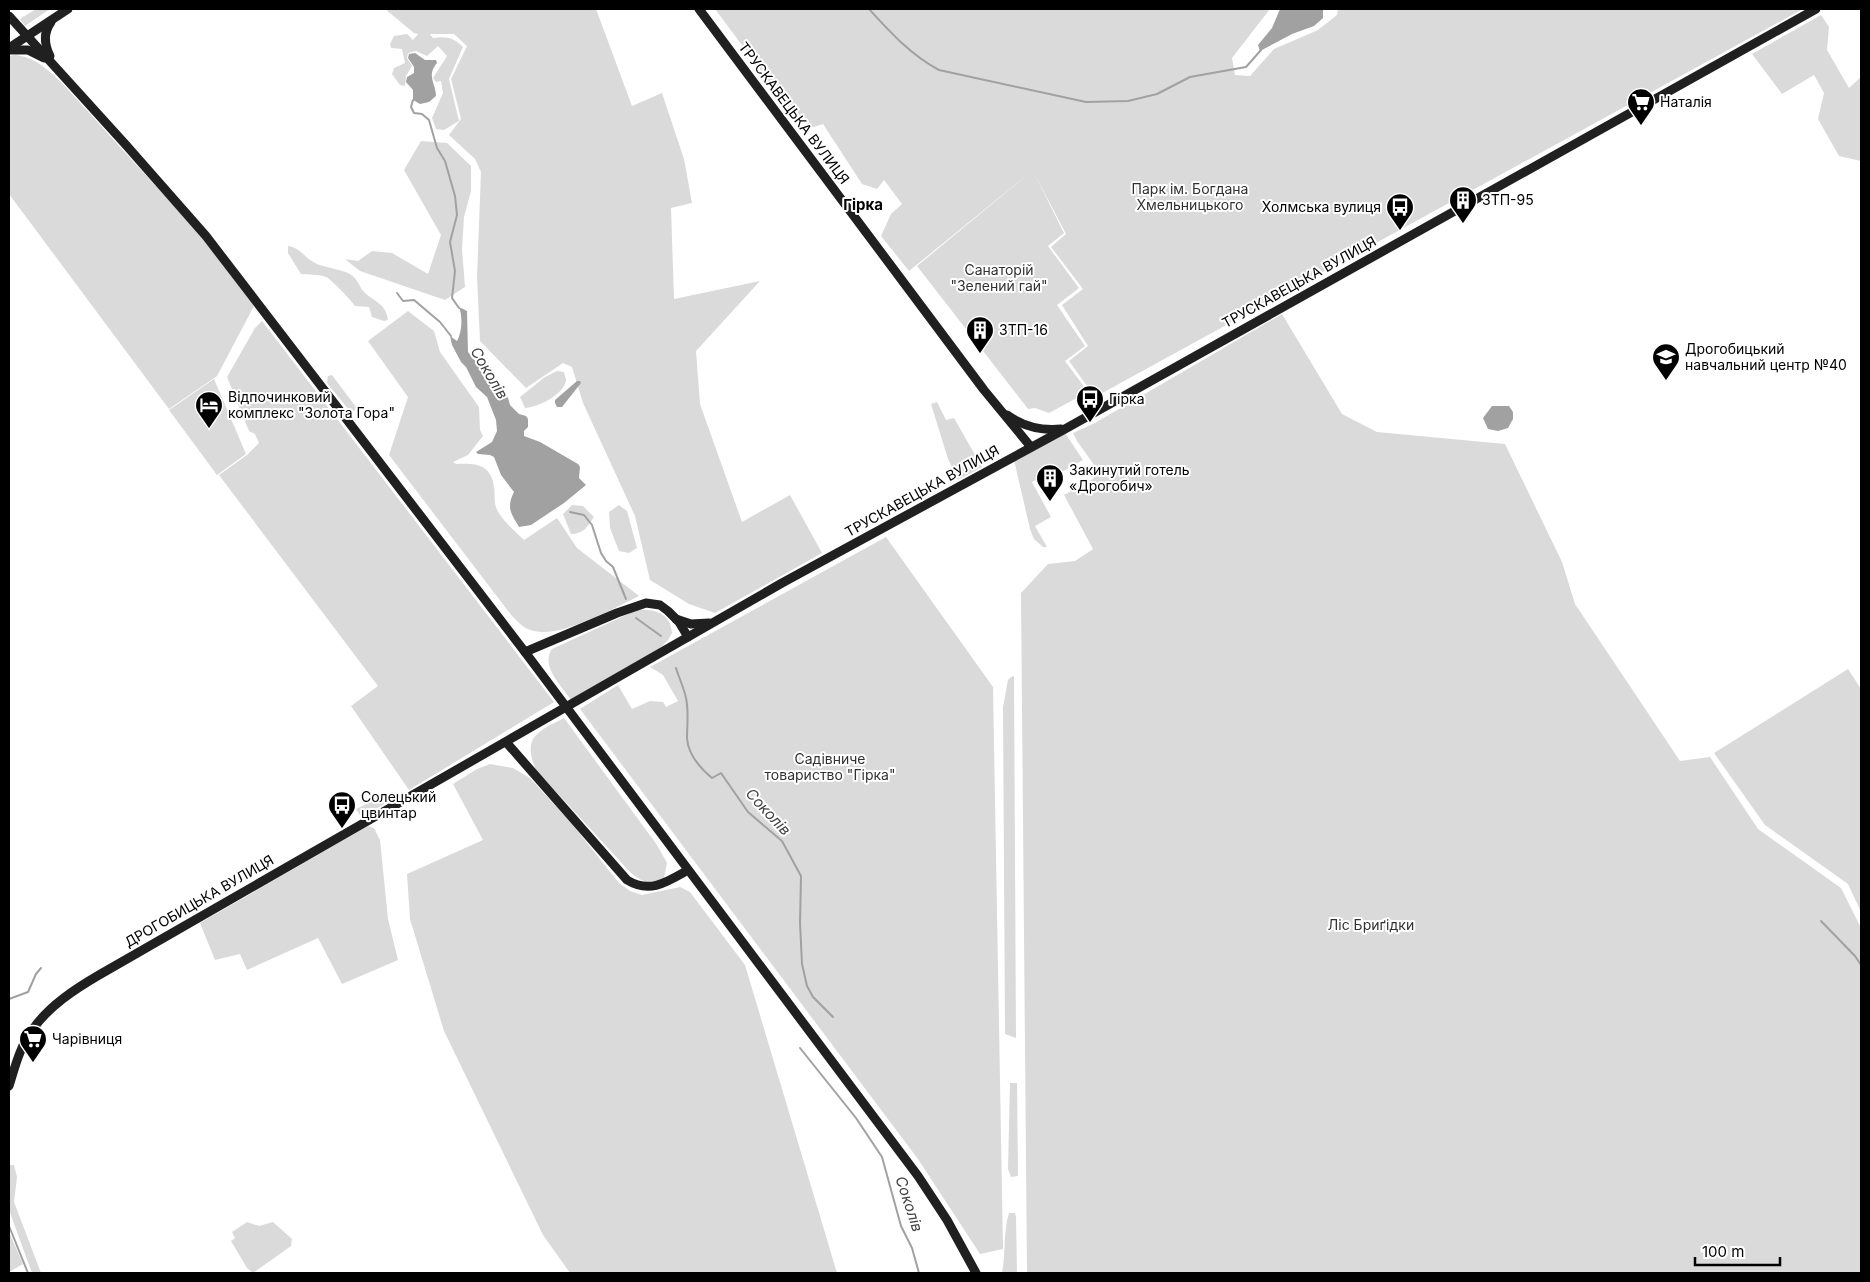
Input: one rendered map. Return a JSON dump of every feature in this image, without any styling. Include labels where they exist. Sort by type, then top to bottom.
[{"type":"main road","points":[[9,49],[68,9]]},
{"type":"main road","name":"ТРУСКАВЕЦЬКА ВУЛИЦЯ","points":[[699,9],[999,409],[1031,446]]},
{"type":"main road","name":"ТРУСКАВЕЦЬКА ВУЛИЦЯ","points":[[582,698],[826,559],[1065,429],[1816,9]]},
{"type":"main road","points":[[9,16],[178,203],[262,309],[525,652],[820,1043],[918,1176],[947,1220],[976,1273]]},
{"type":"main road","points":[[53,19],[44,35],[46,46],[54,65]]},
{"type":"main road","points":[[9,49],[22,49],[34,52],[54,65]]},
{"type":"main road","points":[[999,409],[1023,424],[1034,428],[1044,430],[1065,429]]},
{"type":"main road","points":[[525,652],[617,613],[646,603],[660,605],[676,619],[688,637]]},
{"type":"main road","points":[[676,619],[691,624],[705,624],[717,621]]},
{"type":"main road","name":"ДРОГОБИЦЬКА ВУЛИЦЯ","points":[[9,1086],[22,1048],[32,1030],[56,1006],[84,984],[582,698]]},
{"type":"main road","points":[[506,742],[628,880],[637,886],[651,887],[668,881],[688,870]]},
{"type":"green space","points":[[36,9],[50,9],[25,26],[20,19]]},
{"type":"green space","points":[[385,9],[596,9],[632,106],[662,93],[684,159],[692,203],[671,208],[674,299],[760,281],[696,351],[700,404],[742,522],[790,495],[822,553],[715,613],[689,604],[650,580],[635,516],[583,403],[572,367],[563,363],[526,388],[480,341],[477,277],[481,172],[475,159],[449,135],[461,119],[451,79],[467,46],[454,34],[430,34],[433,38],[442,37],[453,40],[463,47],[449,79],[459,121],[444,130],[436,129],[432,118],[443,93],[441,81],[436,82],[433,78],[447,56],[438,46],[427,56],[416,51],[408,53],[407,58],[412,66],[406,76],[405,86],[400,85],[392,74],[394,68],[405,63],[402,49],[391,48],[390,44],[394,36],[407,34],[413,40],[418,34],[414,33]]},
{"type":"green space","name":"Парк ім. Богдана Хмельницького","points":[[715,9],[1270,9],[1232,58],[1235,75],[1250,76],[1274,49],[1318,30],[1337,15],[1338,9],[1803,9],[1095,397],[1069,361],[1088,346],[1062,305],[1083,289],[1051,247],[1066,234],[1034,173],[1064,233],[1048,246],[1079,288],[1057,305],[1085,346],[1065,361],[1088,392],[1049,413],[1035,408],[1028,409],[917,266],[1033,170],[909,271],[881,236],[891,214],[902,204],[884,180],[877,189],[862,184],[823,124],[811,128],[791,111]]},
{"type":"green space","points":[[1821,15],[1829,27],[1827,50],[1849,88],[1861,77],[1861,161],[1839,156],[1818,119],[1824,93],[1814,75],[1782,94],[1752,54]]},
{"type":"green space","points":[[15,55],[35,61],[61,82],[193,227],[245,290],[254,306],[217,376],[169,409],[9,194],[9,56]]},
{"type":"green space","points":[[421,141],[447,143],[471,166],[471,191],[464,217],[462,249],[465,287],[445,300],[360,271],[345,259],[358,261],[372,251],[392,253],[428,274],[441,235],[404,170]]},
{"type":"green space","points":[[288,246],[296,249],[317,264],[350,274],[364,292],[382,306],[388,320],[384,321],[372,317],[369,307],[355,306],[326,277],[301,274],[288,253]]},
{"type":"green space","points":[[408,311],[434,331],[440,352],[479,407],[480,430],[483,436],[468,455],[453,462],[456,464],[481,466],[486,469],[492,479],[495,505],[498,511],[508,525],[524,540],[557,518],[577,548],[639,596],[587,621],[558,630],[545,632],[530,630],[512,616],[389,455],[408,397],[368,341]]},
{"type":"green space","name":"Ліс Бриґідки","points":[[1282,314],[1342,414],[1377,432],[1505,444],[1562,562],[1575,604],[1680,761],[1710,757],[1758,829],[1841,888],[1861,928],[1861,1273],[1027,1273],[1021,593],[1048,564],[1075,561],[1093,549],[1064,495],[1093,479],[1097,469],[1073,433],[1095,423]]},
{"type":"green space","points":[[262,321],[554,702],[409,790],[351,706],[378,686],[219,475],[247,455],[259,443],[255,434],[249,431],[227,377],[255,328]]},
{"type":"green space","points":[[557,371],[564,372],[566,379],[561,390],[543,403],[525,408],[520,397],[545,377]]},
{"type":"green space","points":[[332,375],[356,407],[354,411],[349,410],[327,383],[328,376]]},
{"type":"green space","name":"Відпочинковий комплекс \"Золота Гора\"","points":[[214,379],[246,454],[217,475],[169,410]]},
{"type":"green space","points":[[937,402],[946,420],[954,418],[982,467],[958,480],[948,459],[931,404]]},
{"type":"green space","points":[[1065,433],[1083,460],[1058,474],[1055,470],[1032,482],[1051,517],[1035,526],[1047,547],[1043,547],[1034,539],[1030,529],[1014,460]]},
{"type":"green space","points":[[572,505],[583,506],[594,517],[588,526],[575,534],[571,534],[563,514]]},
{"type":"green space","points":[[619,505],[627,511],[637,548],[629,553],[619,551],[610,528],[609,512]]},
{"type":"green space","name":"Садівниче товариство \"Гірка\"","points":[[886,537],[993,687],[1003,1249],[980,1254],[918,1159],[580,709],[618,685],[632,709],[650,701],[663,702],[666,707],[678,701],[663,675],[650,667]]},
{"type":"green space","points":[[637,610],[650,610],[665,617],[671,626],[672,633],[668,640],[658,650],[571,700],[550,669],[549,655],[552,649]]},
{"type":"green space","points":[[1848,669],[1861,689],[1861,912],[1848,884],[1765,825],[1714,753]]},
{"type":"green space","points":[[1014,676],[1016,1038],[1005,1034],[1003,707],[1008,680]]},
{"type":"green space","points":[[564,718],[657,845],[667,863],[664,878],[646,882],[631,873],[536,770],[531,750],[535,737],[546,727]]},
{"type":"green space","points":[[490,764],[513,768],[530,778],[572,824],[619,883],[630,891],[642,895],[680,887],[690,892],[745,965],[837,1273],[570,1273],[543,1235],[444,1031],[410,919],[407,874],[483,840],[453,784],[477,769]]},
{"type":"green space","points":[[391,792],[394,796],[392,800],[361,817],[356,809]]},
{"type":"green space","points":[[368,826],[374,828],[380,840],[388,919],[398,960],[342,984],[318,938],[247,970],[240,954],[215,960],[200,923]]},
{"type":"green space","points":[[1010,1083],[1017,1083],[1018,1176],[1011,1177],[1008,1169]]},
{"type":"green space","points":[[9,1165],[14,1165],[17,1177],[14,1202],[41,1273],[32,1273],[9,1210]]},
{"type":"green space","points":[[1009,1213],[1015,1213],[1016,1217],[1017,1273],[1002,1273]]},
{"type":"green space","points":[[247,1222],[259,1226],[273,1222],[292,1239],[291,1246],[253,1273],[247,1268],[231,1241],[235,1238],[232,1232]]},
{"type":"green space","points":[[9,1232],[23,1264],[9,1272]]},
{"type":"shaded area","points":[[1280,9],[1323,9],[1323,18],[1314,26],[1292,34],[1260,51],[1258,45],[1272,28]]},
{"type":"shaded area","points":[[415,53],[425,60],[436,60],[437,63],[432,72],[436,96],[429,102],[420,104],[413,100],[413,90],[406,82],[407,77],[414,73],[414,67],[408,58],[409,54]]},
{"type":"shaded area","points":[[459,307],[467,311],[468,352],[477,363],[484,377],[496,383],[508,398],[510,405],[519,414],[526,416],[528,419],[528,427],[524,431],[524,436],[540,442],[578,464],[580,467],[579,478],[586,485],[564,503],[531,525],[519,527],[514,518],[510,510],[510,502],[514,492],[501,475],[494,457],[476,452],[492,442],[497,431],[496,420],[487,397],[476,387],[452,345],[450,336],[457,341],[461,329]]},
{"type":"shaded area","points":[[577,381],[581,383],[562,407],[557,407],[555,400]]},
{"type":"shaded area","points":[[1492,406],[1509,406],[1513,412],[1513,419],[1508,428],[1498,431],[1488,429],[1483,418]]},
{"type":"waterway","points":[[869,9],[910,50],[939,70],[1086,102],[1128,101],[1157,94],[1190,77],[1246,67],[1261,50]]},
{"type":"waterway","points":[[1334,9],[1339,9]]},
{"type":"waterway","name":"Соколів","points":[[413,100],[411,107],[414,113],[422,114],[429,120],[437,148],[445,161],[455,196],[457,215],[450,242],[455,271],[452,298],[459,308]]},
{"type":"waterway","points":[[397,293],[403,301],[414,300],[440,322],[451,336]]},
{"type":"waterway","name":"Соколів","points":[[570,512],[584,515],[592,525],[601,553],[613,567],[626,599]]},
{"type":"waterway","name":"Соколів","points":[[636,618],[661,636]]},
{"type":"waterway","name":"Соколів","points":[[676,668],[686,698],[688,713],[687,738],[692,755],[703,770],[712,778],[721,773],[748,812],[782,841],[801,876],[800,923],[802,964],[807,986],[813,997],[833,1017]]},
{"type":"waterway","points":[[1821,921],[1855,956],[1861,965]]},
{"type":"waterway","points":[[9,999],[28,992],[36,974],[41,968]]},
{"type":"waterway","name":"Соколів","points":[[800,1048],[856,1118],[882,1157],[901,1226],[912,1248],[919,1273]]},
{"type":"waterway","points":[[9,1226],[28,1273]]},
{"type":"place","name":"Наталія","points":[[1641,126]]},
{"type":"place","name":"ЗТП-95","points":[[1463,224]]},
{"type":"place","name":"Холмська вулиця","points":[[1400,231]]},
{"type":"place","name":"ЗТП-16","points":[[980,354]]},
{"type":"place","name":"Дрогобицький навчальний центр №40","points":[[1666,381]]},
{"type":"place","name":"Гірка","points":[[1090,423]]},
{"type":"place","name":"Відпочинковий комплекс \"Золота Гора\"","points":[[209,429]]},
{"type":"place","name":"Закинутий готель «Дрогобич»","points":[[1050,502]]},
{"type":"place","name":"Солецький цвинтар","points":[[342,829]]},
{"type":"place","name":"Чарівниця","points":[[33,1063]]},
{"type":"district","name":"Гірка","points":[[863,205]]},
{"type":"park label","name":"Санаторій \"Зелений гай\"","points":[[999,278]]}]
